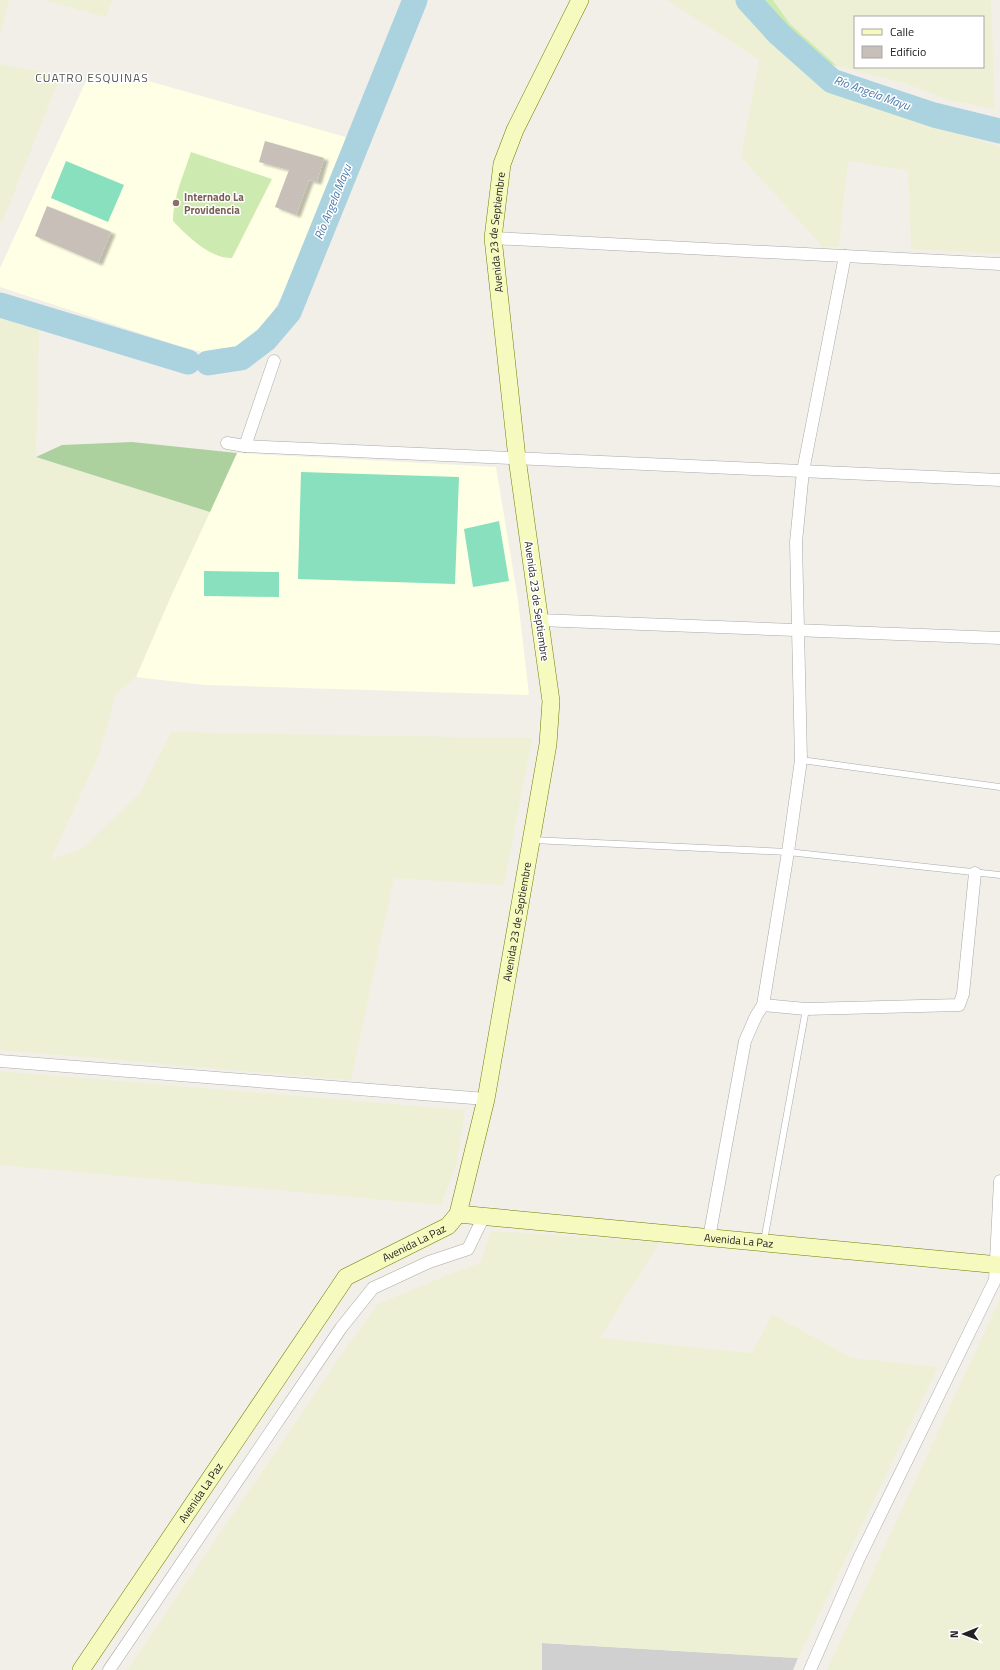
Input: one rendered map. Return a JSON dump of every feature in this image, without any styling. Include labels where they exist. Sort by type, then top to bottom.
[{"type":"main road","name":"Avenida 23 de Septiembre","points":[[458,1214],[486,1098],[548,744],[551,701],[516,458],[493,238],[502,164],[515,130],[580,0]]},
{"type":"main road","name":"Avenida La Paz","points":[[81,1670],[346,1277],[448,1226],[458,1214],[998,1265]]},
{"type":"street","points":[[493,238],[1000,264]]},
{"type":"street","points":[[709,1238],[745,1041],[756,1016],[763,1005],[788,852],[801,760],[796,542],[803,471],[845,256]]},
{"type":"street","points":[[245,446],[274,361]]},
{"type":"street","points":[[227,443],[245,446],[1000,480]]},
{"type":"street","points":[[539,620],[1000,638]]},
{"type":"street","points":[[763,1005],[806,1009],[959,1005],[963,994],[975,873]]},
{"type":"street","points":[[0,1061],[486,1098]]},
{"type":"street","points":[[810,1670],[859,1558],[995,1280],[998,1265],[1000,1181]]},
{"type":"street","points":[[109,1670],[341,1328],[373,1288],[429,1262],[468,1249],[484,1216]]},
{"type":"lane","points":[[801,760],[1000,787]]},
{"type":"lane","points":[[532,840],[788,852],[1000,875]]},
{"type":"lane","points":[[764,1243],[806,1009]]},
{"type":"shaded area","points":[[0,0],[9,0],[0,36]]},
{"type":"shaded area","points":[[42,0],[112,0],[106,17]]},
{"type":"shaded area","points":[[667,0],[736,0],[765,32],[812,76],[839,93],[1000,147],[1000,254],[911,249],[908,170],[848,161],[839,247],[823,247],[741,157],[759,60]]},
{"type":"shaded area","points":[[773,0],[991,0],[995,109],[948,100],[904,83],[837,66],[790,24]]},
{"type":"shaded area","points":[[0,64],[61,75],[2,223],[0,222]]},
{"type":"shaded area","name":"Internado La Providencia","points":[[134,77],[349,138],[282,296],[266,323],[237,346],[214,355],[176,345],[0,287],[0,268],[86,81]]},
{"type":"shaded area","points":[[0,318],[39,330],[36,457],[210,512],[171,596],[136,677],[116,694],[99,755],[51,859],[82,849],[141,791],[171,732],[532,738],[504,885],[394,878],[351,1080],[0,1050]]},
{"type":"shaded area","points":[[237,453],[496,467],[518,600],[529,695],[205,685],[136,677],[171,596]]},
{"type":"shaded area","points":[[0,1071],[465,1110],[457,1162],[441,1205],[0,1165]]},
{"type":"shaded area","points":[[491,1231],[660,1242],[600,1338],[752,1353],[772,1314],[852,1358],[938,1367],[798,1658],[542,1643],[542,1670],[127,1670],[346,1348],[378,1304],[480,1263]]},
{"type":"shaded area","points":[[1000,1299],[1000,1670],[827,1670]]},
{"type":"shaded area","points":[[542,1643],[798,1658],[793,1670],[542,1670]]},
{"type":"green space","points":[[758,0],[773,0],[790,24],[837,66],[821,61],[780,25]]},
{"type":"green space","points":[[191,152],[272,179],[232,258],[216,255],[200,246],[173,221],[173,212],[177,194]]},
{"type":"green space","points":[[66,161],[124,185],[108,222],[51,198]]},
{"type":"green space","points":[[132,442],[237,453],[210,512],[36,457],[62,445]]},
{"type":"green space","points":[[301,472],[459,477],[455,584],[298,579]]},
{"type":"green space","points":[[499,521],[509,581],[473,587],[464,529]]},
{"type":"green space","points":[[204,571],[279,572],[279,597],[204,596]]},
{"type":"building","points":[[265,141],[324,158],[317,182],[309,180],[296,215],[275,207],[289,170],[259,162]]},
{"type":"building","points":[[47,206],[111,232],[98,263],[35,236]]},
{"type":"waterway","name":"Río Angela Mayu","points":[[208,363],[241,358],[266,339],[289,312],[415,0]]},
{"type":"waterway","name":"Río Angela Mayu","points":[[748,0],[779,34],[832,81],[934,115],[1000,131]]},
{"type":"waterway","name":"Río Angela Mayu","points":[[0,305],[188,362]]},
{"type":"place","name":"Internado La Providencia","points":[[176,203]]},
{"type":"district","name":"CUATRO ESQUINAS","points":[[92,78]]}]
